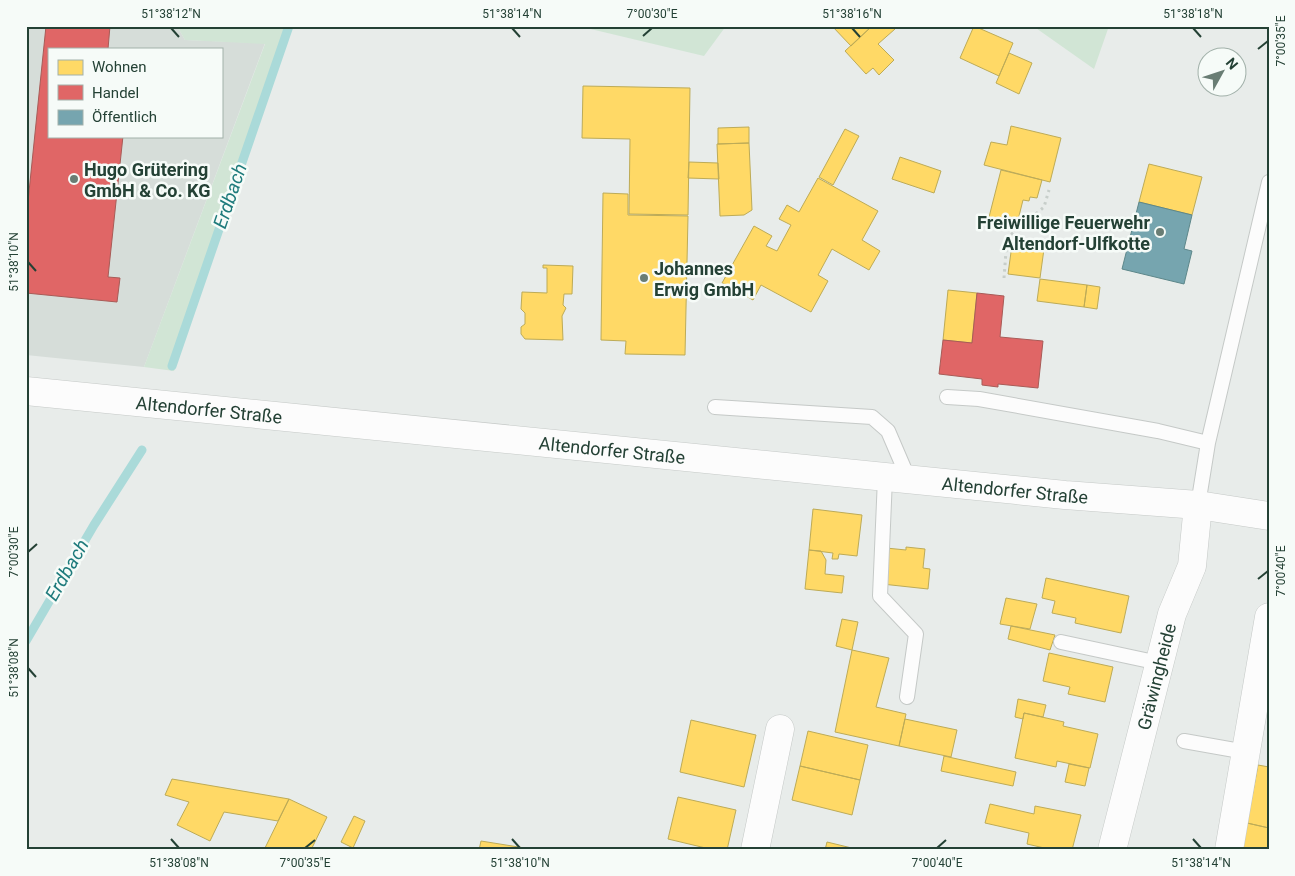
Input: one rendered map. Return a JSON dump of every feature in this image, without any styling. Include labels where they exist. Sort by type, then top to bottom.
[{"type":"street","name":"Altendorfer Straße","points":[[26,391],[716,459],[896,479],[1065,495],[1198,504],[1269,516]]},
{"type":"street","name":"Gräwingheide","points":[[1112,850],[1172,614],[1192,566],[1198,504]]},
{"type":"street","points":[[1229,850],[1269,617]]},
{"type":"street","points":[[755,850],[780,730]]},
{"type":"lane","points":[[1198,504],[1208,443],[1269,182]]},
{"type":"lane","points":[[947,397],[979,399],[1158,430],[1208,443]]},
{"type":"lane","points":[[715,408],[872,418],[888,431],[896,479],[880,596],[916,634],[907,697]]},
{"type":"lane","points":[[1061,642],[1159,663]]},
{"type":"lane","points":[[1184,741],[1246,752]]},
{"type":"path","points":[[1004,278],[1007,238],[1044,207],[1049,190]]},
{"type":"shaded area","points":[[26,26],[177,26],[185,40],[265,43],[144,367],[26,355]]},
{"type":"green space","points":[[177,26],[293,26],[174,371],[144,367],[265,44],[185,40]]},
{"type":"green space","points":[[578,26],[726,26],[704,56]]},
{"type":"green space","points":[[1033,26],[1109,26],[1094,69]]},
{"type":"building: Wohnen","points":[[832,26],[872,26],[851,46]]},
{"type":"building: Wohnen","points":[[872,26],[892,26],[895,29],[878,44],[894,60],[879,75],[873,68],[866,74],[845,51]]},
{"type":"building: Wohnen","points":[[974,26],[1013,43],[999,76],[960,58]]},
{"type":"building: Wohnen","points":[[1009,53],[1032,63],[1019,94],[996,83]]},
{"type":"building: Wohnen","points":[[583,86],[690,88],[688,215],[629,214],[630,139],[582,138]]},
{"type":"building: Wohnen","points":[[1011,126],[1061,138],[1050,182],[984,165],[991,142],[1007,145]]},
{"type":"building: Wohnen","points":[[749,127],[749,143],[718,144],[718,128]]},
{"type":"building: Wohnen","points":[[845,129],[859,136],[833,185],[819,177]]},
{"type":"building: Wohnen","points":[[749,143],[752,210],[744,215],[720,216],[717,144]]},
{"type":"building: Wohnen","points":[[900,157],[941,171],[934,193],[892,179]]},
{"type":"building: Wohnen","points":[[689,162],[718,163],[719,179],[688,178]]},
{"type":"building: Wohnen","points":[[1149,164],[1202,177],[1192,215],[1139,202]]},
{"type":"building: Wohnen","points":[[1001,170],[1042,180],[1037,198],[1030,197],[1029,201],[1023,200],[1016,228],[988,221]]},
{"type":"building: Wohnen","points":[[818,178],[878,211],[862,240],[880,251],[869,270],[832,249],[818,275],[828,281],[811,312],[761,285],[753,300],[722,283],[754,226],[772,236],[766,246],[777,251],[791,225],[779,219],[787,205],[799,212]]},
{"type":"building: Wohnen","name":"Johannes Erwig GmbH","points":[[603,193],[628,194],[628,215],[688,216],[685,355],[625,354],[626,341],[601,340]]},
{"type":"building: Wohnen","points":[[1012,245],[1044,249],[1040,278],[1008,274]]},
{"type":"building: Wohnen","points":[[543,265],[573,266],[572,294],[564,294],[563,305],[566,308],[562,316],[563,340],[525,339],[521,334],[521,327],[525,324],[525,313],[521,309],[522,292],[547,293],[547,268],[543,268]]},
{"type":"building: Wohnen","points":[[1040,279],[1087,285],[1084,307],[1037,301]]},
{"type":"building: Wohnen","points":[[1087,285],[1100,287],[1097,309],[1084,307]]},
{"type":"building: Wohnen","points":[[948,290],[977,293],[972,343],[943,340]]},
{"type":"building: Wohnen","points":[[813,509],[862,515],[857,556],[839,554],[838,559],[832,559],[833,553],[809,550]]},
{"type":"building: Wohnen","points":[[906,547],[925,549],[923,568],[930,569],[928,589],[882,584],[886,548],[906,550]]},
{"type":"building: Wohnen","points":[[809,550],[821,551],[826,560],[825,574],[844,576],[842,593],[805,589]]},
{"type":"building: Wohnen","points":[[1046,578],[1129,596],[1121,633],[1075,623],[1076,618],[1052,613],[1055,601],[1042,598]]},
{"type":"building: Wohnen","points":[[1006,598],[1037,604],[1030,629],[1000,624]]},
{"type":"building: Wohnen","points":[[842,619],[858,622],[852,650],[836,646]]},
{"type":"building: Wohnen","points":[[1011,626],[1055,635],[1050,650],[1008,639]]},
{"type":"building: Wohnen","points":[[852,650],[889,658],[876,707],[906,714],[899,746],[835,732]]},
{"type":"building: Wohnen","points":[[1049,653],[1113,667],[1105,702],[1068,694],[1070,687],[1043,681]]},
{"type":"building: Wohnen","points":[[1018,699],[1046,705],[1043,717],[1024,713],[1023,719],[1015,717]]},
{"type":"building: Wohnen","points":[[1024,713],[1064,722],[1063,726],[1098,734],[1090,768],[1057,761],[1056,767],[1015,758]]},
{"type":"building: Wohnen","points":[[905,719],[957,730],[951,757],[899,746]]},
{"type":"building: Wohnen","points":[[691,720],[756,735],[744,787],[680,772]]},
{"type":"building: Wohnen","points":[[808,731],[868,745],[860,780],[800,766]]},
{"type":"building: Wohnen","points":[[944,756],[1016,772],[1013,786],[941,771]]},
{"type":"building: Wohnen","points":[[1069,764],[1089,768],[1085,786],[1065,782]]},
{"type":"building: Wohnen","points":[[1258,765],[1269,767],[1269,828],[1247,823]]},
{"type":"building: Wohnen","points":[[800,766],[860,780],[852,815],[792,800]]},
{"type":"building: Wohnen","points":[[172,779],[289,799],[278,821],[224,812],[210,841],[177,825],[189,802],[165,795]]},
{"type":"building: Wohnen","points":[[678,797],[736,810],[727,850],[714,850],[668,839]]},
{"type":"building: Wohnen","points":[[289,799],[327,817],[311,850],[264,850]]},
{"type":"building: Wohnen","points":[[990,804],[1034,814],[1035,806],[1081,815],[1072,850],[1053,850],[1027,844],[1029,833],[985,823]]},
{"type":"building: Wohnen","points":[[354,816],[365,821],[353,848],[341,842]]},
{"type":"building: Wohnen","points":[[1247,823],[1269,828],[1269,850],[1242,850]]},
{"type":"building: Wohnen","points":[[481,841],[531,849],[531,850],[479,850]]},
{"type":"building: Wohnen","points":[[827,842],[860,850],[825,850]]},
{"type":"building: Handel","name":"Hugo Grütering GmbH & Co. KG","points":[[46,26],[110,26],[108,48],[48,48],[48,138],[123,138],[108,277],[120,278],[117,302],[26,293],[26,221]]},
{"type":"building: Handel","points":[[977,293],[1004,296],[1000,337],[1043,341],[1038,388],[998,384],[998,387],[982,385],[982,379],[939,374],[943,340],[972,343]]},
{"type":"building: Öffentlich","name":"Freiwillige Feuerwehr Altendorf-Ulfkotte","points":[[1139,202],[1192,215],[1184,249],[1192,251],[1184,284],[1122,269]]},
{"type":"waterway","name":"Erdbach","points":[[172,366],[289,26]]},
{"type":"waterway","name":"Erdbach","points":[[26,641],[94,525],[142,450]]},
{"type":"place","name":"Hugo Grütering GmbH & Co. KG","points":[[74,179]]},
{"type":"place","name":"Freiwillige Feuerwehr Altendorf-Ulfkotte","points":[[1160,232]]},
{"type":"place","name":"Johannes Erwig GmbH","points":[[644,278]]}]
